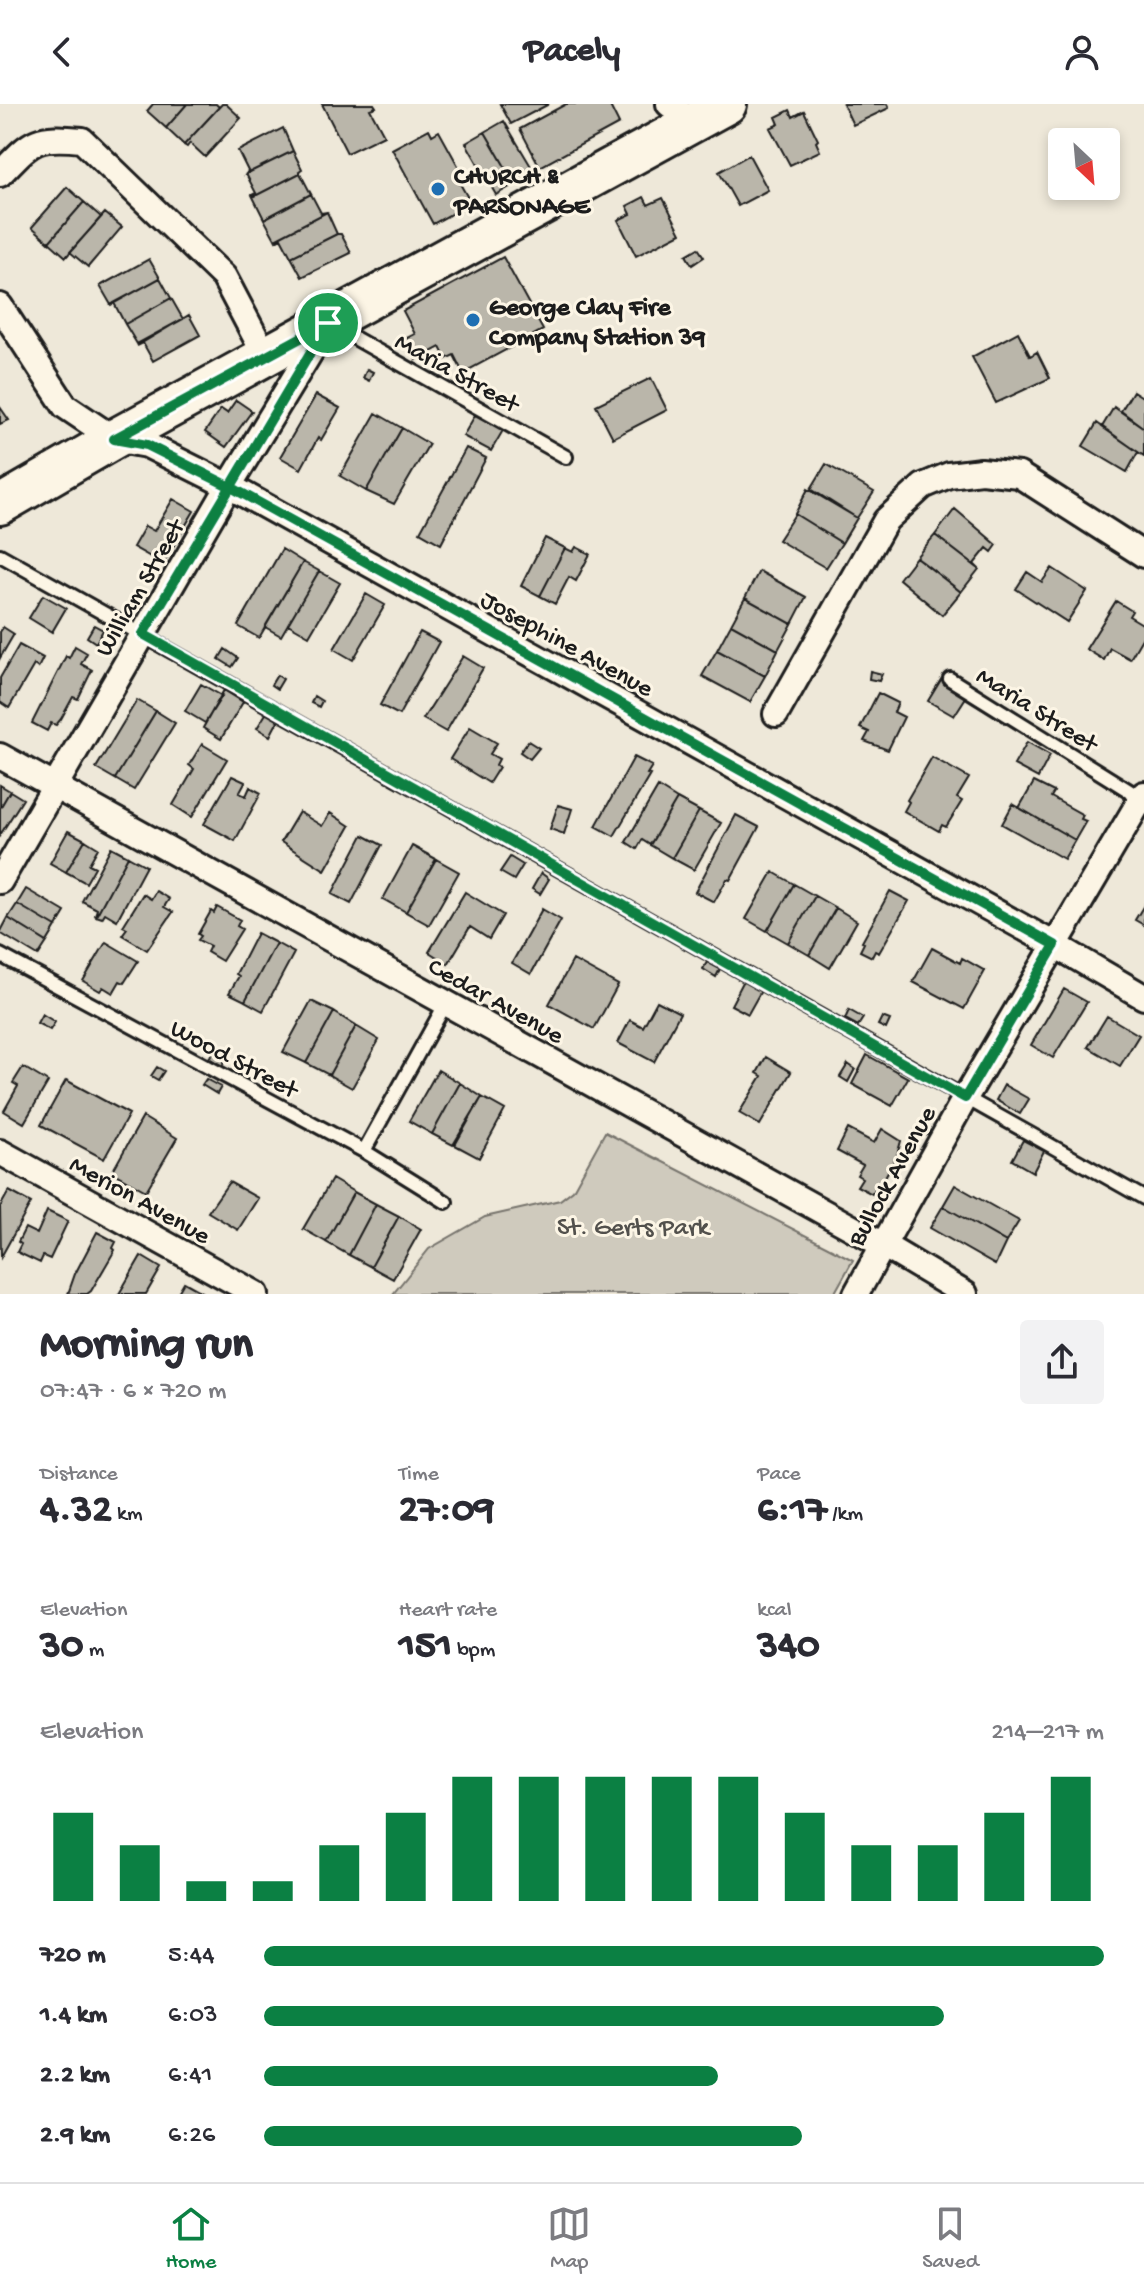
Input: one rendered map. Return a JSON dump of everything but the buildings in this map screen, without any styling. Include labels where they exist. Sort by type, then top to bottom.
[{"type":"main road","points":[[0,505],[328,323],[681,113],[727,104]]},
{"type":"street","points":[[0,174],[29,145],[53,137],[82,140],[224,277],[266,357]]},
{"type":"street","name":"Josephine Avenue","points":[[0,306],[65,406],[114,439],[147,445],[229,486],[1144,997]]},
{"type":"street","name":"William Street","points":[[0,881],[229,486],[328,323]]},
{"type":"street","points":[[776,714],[886,520],[923,486],[949,475],[981,471],[1019,475],[1144,555]]},
{"type":"street","name":"Cedar Avenue","points":[[0,756],[883,1245],[965,1294]]},
{"type":"street","name":"Bullock Avenue","points":[[856,1294],[965,1098],[1143,798]]},
{"type":"street","name":"Merion Avenue","points":[[0,1152],[256,1294]]},
{"type":"lane","name":"Maria Street","points":[[328,323],[566,457]]},
{"type":"lane","points":[[0,555],[1144,1198]]},
{"type":"lane","name":"Maria Street","points":[[950,679],[1143,798]]},
{"type":"lane","name":"Wood Street","points":[[0,955],[364,1151],[446,1202]]},
{"type":"lane","points":[[364,1151],[446,1003]]},
{"type":"green space","name":"St. Gerts Park","points":[[605,1132],[853,1260],[834,1294],[393,1294],[429,1249],[485,1217],[560,1200],[573,1190]]},
{"type":"place","name":"CHURCH & PARSONAGE","points":[[438,189]]},
{"type":"place","name":"George Clay Fire Company Station 39","points":[[473,320]]},
{"type":"route","points":[[328,323],[114,439],[147,445],[229,486],[1055,945],[965,1098],[143,634],[229,486],[328,323]]}]
